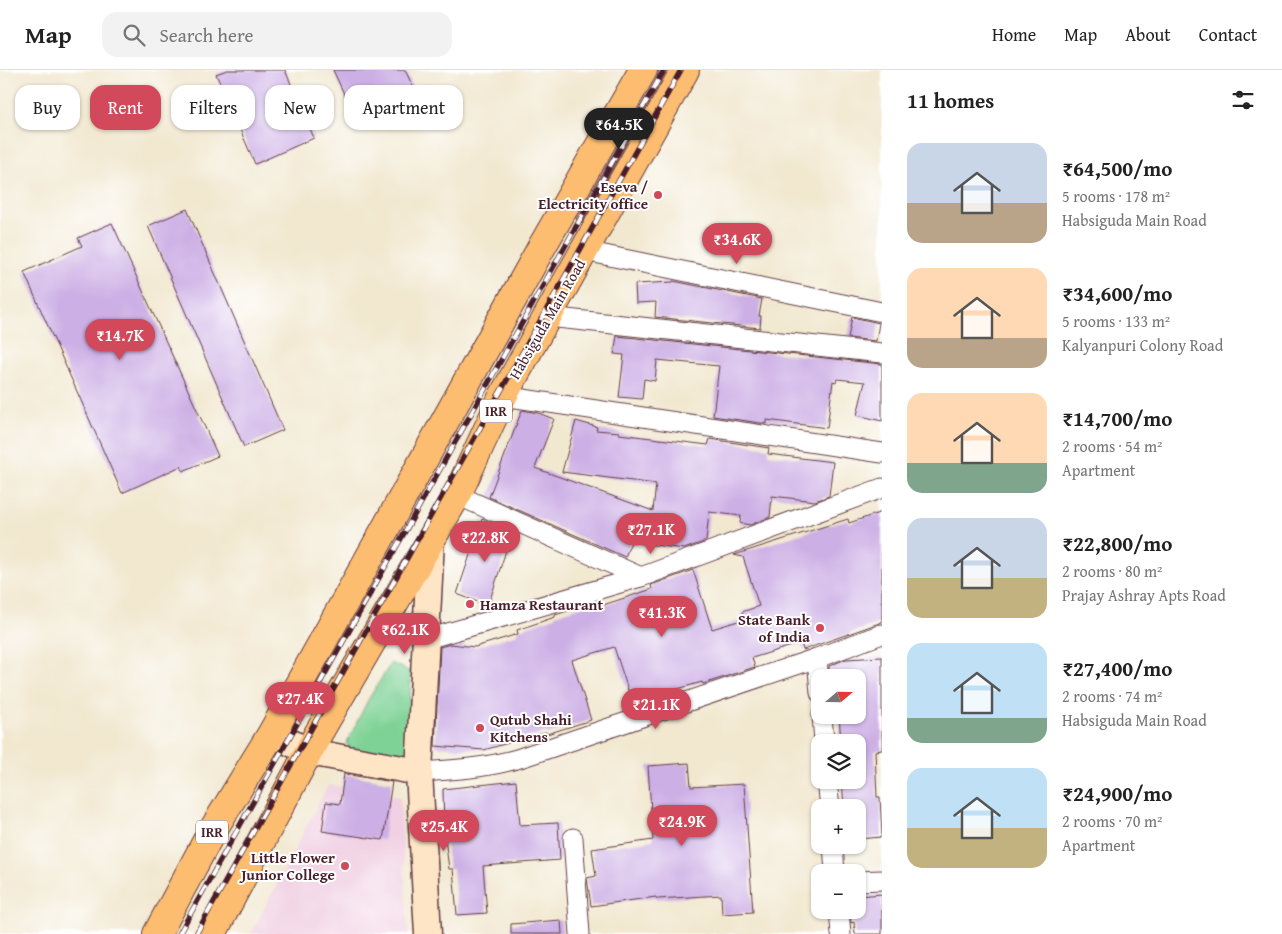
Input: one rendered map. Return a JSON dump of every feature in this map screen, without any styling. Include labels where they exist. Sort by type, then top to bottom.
[{"type":"main road","name":"IRR","points":[[156,934],[211,833],[272,733],[643,70]]},
{"type":"main road","name":"Habsiguda Main Road","points":[[309,752],[457,495],[503,396],[685,70]]},
{"type":"main road","points":[[428,934],[419,772],[431,540]]},
{"type":"main road","points":[[272,733],[309,752],[419,772]]},
{"type":"main road","name":"IRR","points":[[212,934],[309,752]]},
{"type":"street","points":[[585,251],[882,312]]},
{"type":"street","points":[[548,317],[882,353]]},
{"type":"street","points":[[503,396],[882,453]]},
{"type":"street","points":[[427,639],[641,577],[882,488]]},
{"type":"street","points":[[457,495],[641,577]]},
{"type":"street","points":[[419,772],[496,765],[520,758],[817,658],[882,634]]},
{"type":"street","points":[[817,658],[818,669]]},
{"type":"street","points":[[573,838],[580,934]]},
{"type":"street","points":[[866,881],[882,880]]},
{"type":"street","points":[[840,919],[841,934]]},
{"type":"shaded area","name":"Little Flower Junior College","points":[[328,785],[400,797],[408,934],[251,934]]},
{"type":"green space","points":[[391,663],[411,672],[408,765],[352,751],[346,744],[368,700]]},
{"type":"building","points":[[227,70],[285,70],[291,85],[265,85],[265,130],[311,130],[314,138],[255,164],[240,130],[255,130],[255,85],[221,85],[216,74]]},
{"type":"building","points":[[333,70],[405,70],[412,85],[344,85],[344,94]]},
{"type":"building","points":[[659,70],[667,70],[582,223],[576,219],[657,78]]},
{"type":"building","points":[[187,209],[283,430],[244,447],[148,226]]},
{"type":"building","points":[[112,223],[218,456],[183,471],[181,466],[122,493],[24,272],[82,246],[78,238]]},
{"type":"building","points":[[673,281],[762,299],[759,316],[761,316],[760,328],[655,317],[656,302],[636,303],[635,284]]},
{"type":"building","points":[[852,317],[879,323],[876,341],[848,338]]},
{"type":"building","points":[[617,336],[882,364],[882,421],[857,415],[865,382],[837,379],[836,382],[833,381],[827,428],[767,420],[767,424],[713,416],[719,366],[657,360],[655,381],[644,379],[642,399],[619,397],[624,355],[614,354]]},
{"type":"building","points":[[522,410],[554,419],[535,468],[653,511],[656,484],[562,472],[576,421],[597,427],[596,430],[619,432],[619,434],[708,445],[710,439],[769,448],[768,454],[833,462],[829,496],[815,501],[772,496],[770,517],[750,525],[740,523],[741,516],[709,512],[706,541],[684,549],[631,542],[625,557],[489,497]]},
{"type":"building","points":[[882,512],[882,622],[803,650],[801,643],[752,658],[755,667],[703,684],[702,682],[632,702],[614,647],[572,660],[591,720],[547,734],[546,732],[484,750],[435,746],[440,647],[451,644],[475,647],[518,634],[517,630],[555,617],[555,615],[596,602],[597,607],[652,589],[651,585],[693,570],[712,629],[745,619],[742,612],[759,606],[743,557],[734,555],[848,519],[849,523]]},
{"type":"building","points":[[482,519],[512,532],[488,606],[457,594]]},
{"type":"building","points":[[882,657],[882,750],[875,751],[877,797],[880,797],[882,837],[866,838],[866,799],[843,799],[843,789],[866,789],[866,734],[840,734],[840,724],[866,724],[866,669],[829,669],[829,666],[846,659]]},
{"type":"building","points":[[689,763],[691,787],[744,784],[753,912],[722,914],[721,895],[657,899],[656,897],[591,906],[587,878],[596,876],[592,849],[653,840],[648,766]]},
{"type":"building","points":[[344,774],[392,782],[383,840],[322,831],[326,802],[340,804]]},
{"type":"building","points":[[516,781],[520,825],[558,823],[560,860],[483,866],[487,913],[457,915],[453,869],[449,869],[444,830],[443,789]]},
{"type":"building","points":[[882,894],[882,934],[855,934],[854,922],[851,923],[851,919],[866,919],[866,895]]},
{"type":"building","points":[[561,920],[562,934],[511,934],[511,924]]},
{"type":"railway","points":[[179,934],[664,70]]},
{"type":"railway","points":[[196,934],[681,70]]},
{"type":"place","name":"Eseva / Electricity office","points":[[658,195]]},
{"type":"place","name":"Hamza Restaurant","points":[[470,604]]},
{"type":"place","name":"State Bank of India","points":[[820,628]]},
{"type":"place","name":"Qutub Shahi Kitchens","points":[[480,728]]},
{"type":"place","name":"Little Flower Junior College","points":[[345,866]]}]
